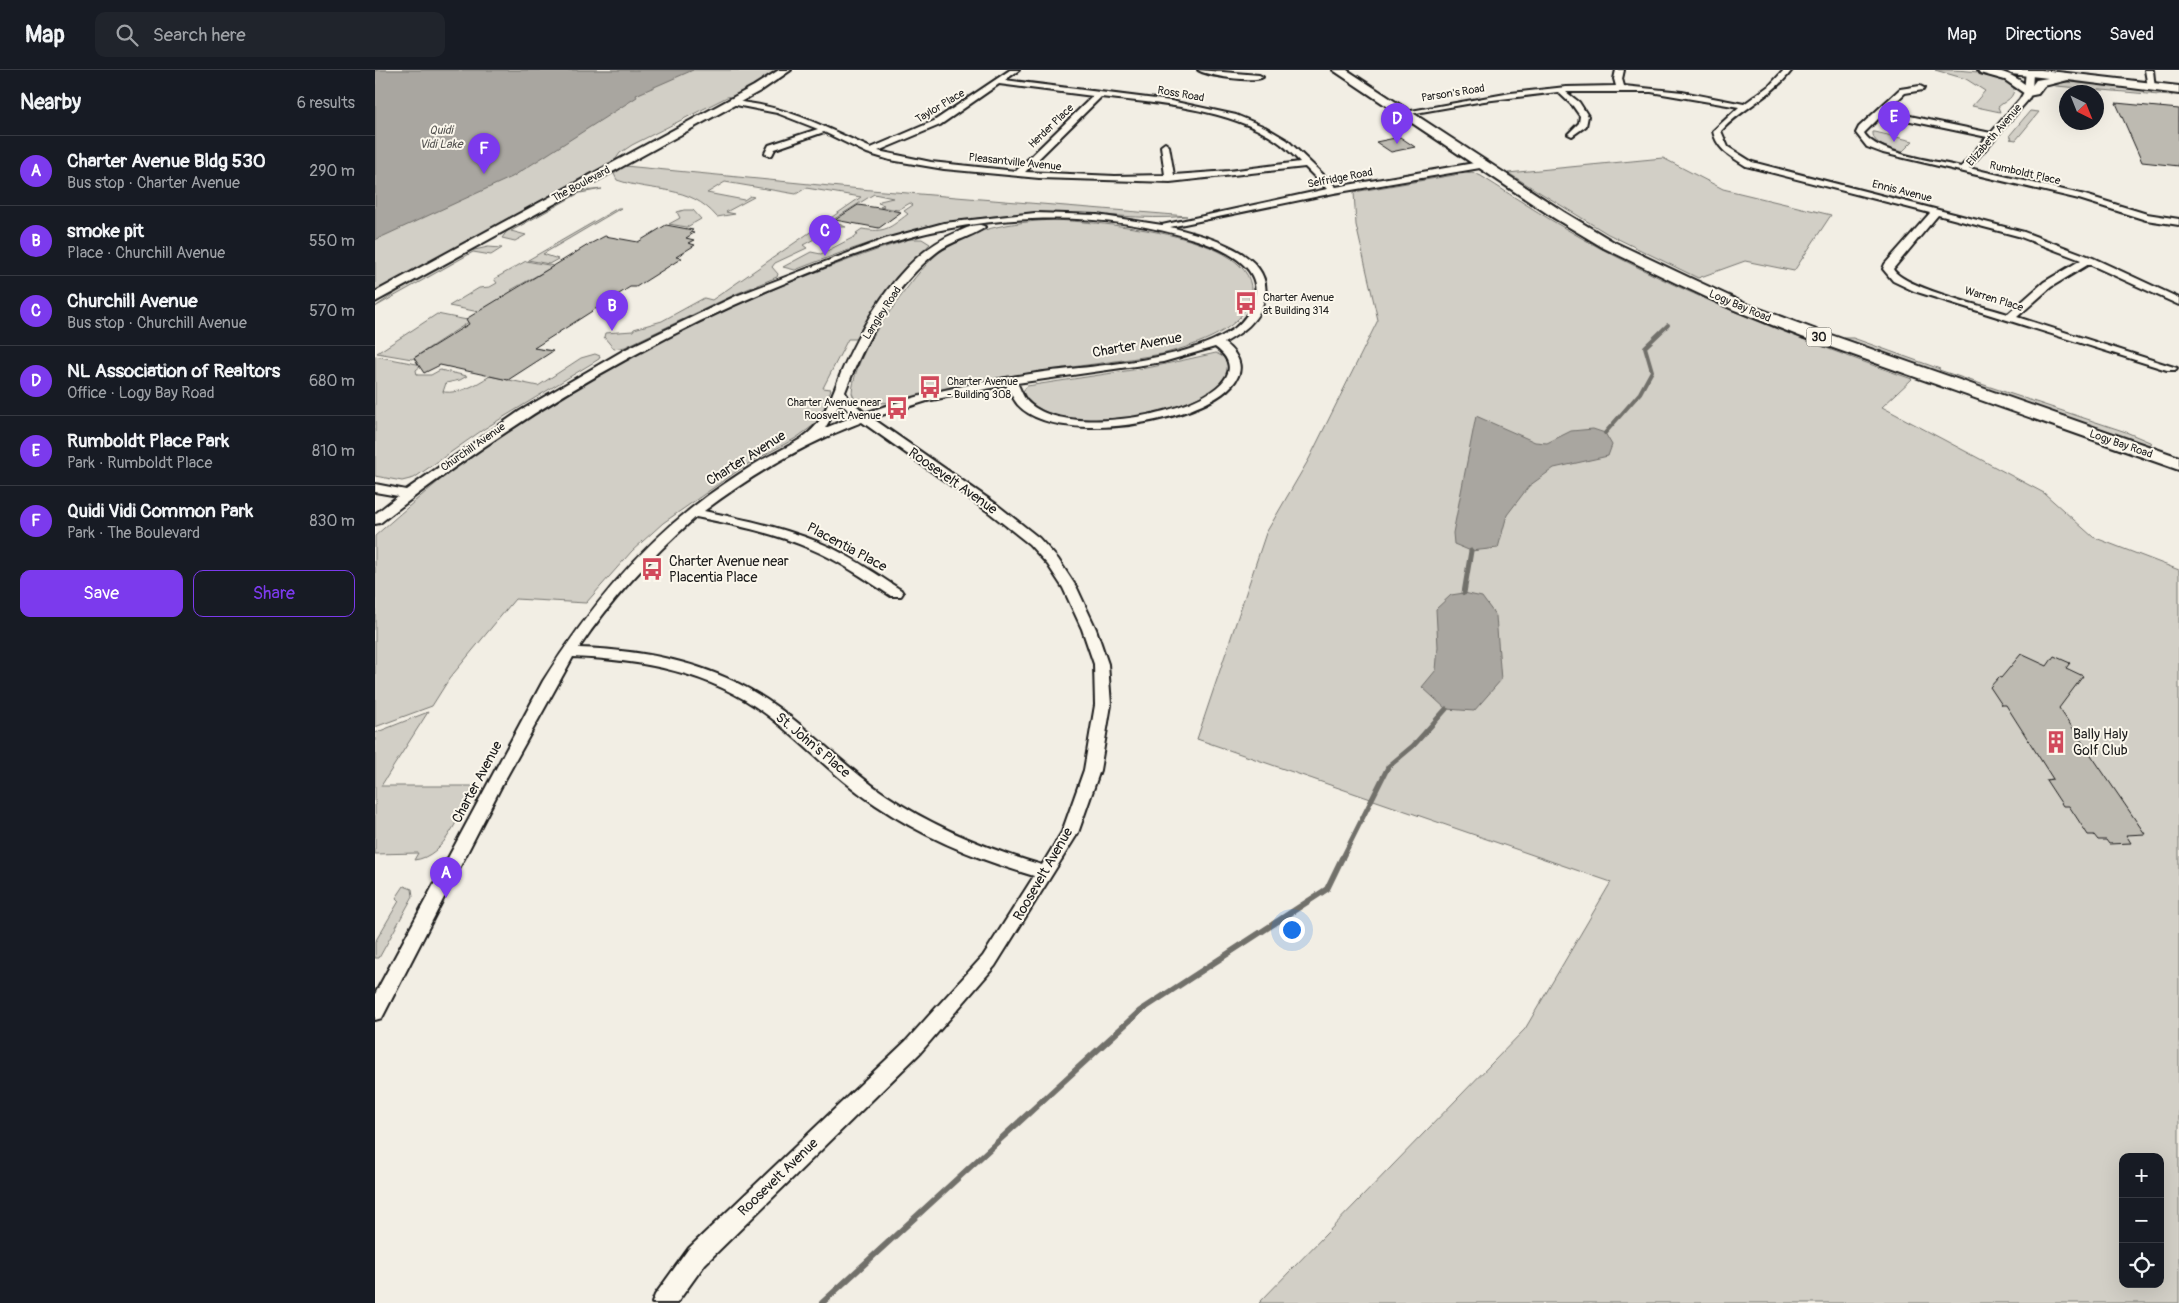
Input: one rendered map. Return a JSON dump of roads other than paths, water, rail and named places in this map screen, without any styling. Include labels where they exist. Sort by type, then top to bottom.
[{"type":"main road","name":"Logy Bay Road","points":[[1339,70],[1480,165],[1609,245],[1738,306],[1949,385],[2179,464]]},
{"type":"main road","points":[[1985,70],[2009,77],[2028,92],[2034,91],[2037,84],[2054,80],[2107,82]]},
{"type":"main road","points":[[2011,70],[2179,90]]},
{"type":"main road","points":[[2063,70],[2107,82]]},
{"type":"street","name":"The Boulevard","points":[[375,298],[730,103],[786,70]]},
{"type":"street","name":"Taylor Place","points":[[870,151],[937,124],[1015,70]]},
{"type":"street","points":[[1202,70],[1242,78],[1259,77]]},
{"type":"street","points":[[1620,70],[1618,79],[1621,88]]},
{"type":"street","name":"Ennis Avenue","points":[[1788,70],[1717,131],[1722,145],[1733,156],[1766,170],[2021,234],[2089,260],[2179,302]]},
{"type":"street","points":[[2149,70],[2152,87]]},
{"type":"street","name":"Elizabeth Avenue","points":[[1963,170],[2020,105],[2028,92],[2029,71]]},
{"type":"street","name":"Ross Road","points":[[999,82],[1188,106],[1233,117],[1275,136],[1334,190]]},
{"type":"street","name":"Parson's Road","points":[[1404,113],[1483,100],[1561,91],[1621,88],[1684,94],[1744,106]]},
{"type":"street","name":"Rumboldt Place","points":[[1920,88],[1903,91],[1880,112],[1860,133],[1867,143],[1896,154],[2082,197],[2146,217],[2179,222]]},
{"type":"street","points":[[1561,91],[1576,104],[1584,116],[1583,124],[1572,134]]},
{"type":"street","name":"Herder Place","points":[[1018,174],[1099,94]]},
{"type":"street","name":"Pleasantville Avenue","points":[[730,103],[788,114],[870,151],[913,162],[1018,174],[1061,178],[1170,179],[1225,176],[1307,164]]},
{"type":"street","points":[[1880,112],[1993,136]]},
{"type":"street","points":[[769,153],[772,147],[825,130]]},
{"type":"street","points":[[1165,146],[1170,179]]},
{"type":"street","name":"Selfridge Road","points":[[1144,224],[1175,224],[1334,190],[1480,165]]},
{"type":"street","name":"Warren Place","points":[[1937,212],[1890,264],[1889,274],[1918,289],[2171,368]]},
{"type":"street","name":"Churchill Avenue","points":[[375,520],[407,494],[516,418],[638,347],[770,285],[838,258],[911,234],[960,224],[1050,216],[1113,219]]},
{"type":"street","name":"Langley Road","points":[[807,441],[826,420],[851,365],[885,304],[915,267],[941,244],[968,231],[1011,218]]},
{"type":"street","points":[[1200,238],[1200,226],[1205,218]]},
{"type":"street","name":"Selfridge Road","points":[[1113,219],[1205,218]]},
{"type":"street","name":"Charter Avenue","points":[[375,1012],[543,694],[569,652],[591,620],[634,568],[693,513],[747,474],[807,441],[863,417],[955,390],[1187,354],[1216,343],[1237,330],[1251,317],[1259,301],[1261,288],[1255,272],[1239,257],[1200,238],[1144,224],[1113,219]]},
{"type":"street","points":[[911,234],[929,236],[941,244]]},
{"type":"street","points":[[2011,317],[2057,276],[2072,266],[2089,260]]},
{"type":"street","points":[[1010,381],[1012,392],[1021,401],[1044,416],[1077,423],[1136,422],[1179,410],[1196,403],[1231,380],[1235,372],[1233,358],[1228,350],[1216,343]]},
{"type":"street","points":[[839,392],[843,400],[863,417]]},
{"type":"street","name":"Roosevelt Avenue","points":[[663,1303],[697,1256],[913,1047],[989,961],[1070,833],[1092,770],[1103,705],[1101,664],[1089,629],[1070,588],[1053,562],[1034,541],[991,507],[863,417]]},
{"type":"street","points":[[375,488],[407,494]]},
{"type":"street","name":"Placentia Place","points":[[693,513],[763,527],[796,538],[858,568],[896,593]]},
{"type":"street","name":"St. John's Place","points":[[569,652],[604,652],[656,660],[736,688],[769,709],[862,786],[896,808],[947,837],[1009,863],[1045,873]]},
{"type":"water","name":"Quidi Vidi Lake","points":[[375,70],[693,70],[636,95],[637,97],[512,177],[375,240]]},
{"type":"water","points":[[1476,416],[1535,442],[1547,443],[1571,431],[1593,429],[1605,433],[1612,445],[1608,456],[1554,468],[1529,486],[1507,515],[1498,548],[1471,551],[1454,544],[1453,533]]},
{"type":"water","points":[[1464,593],[1482,597],[1496,616],[1501,680],[1474,711],[1446,709],[1422,687],[1436,670],[1438,647],[1436,609],[1451,595]]},
{"type":"waterway","points":[[1605,433],[1640,393],[1652,371],[1645,347],[1668,325]]},
{"type":"waterway","points":[[1464,593],[1471,551]]},
{"type":"waterway","points":[[1342,859],[1388,767],[1413,746],[1446,709]]},
{"type":"waterway","points":[[822,1303],[1140,1011],[1327,889],[1342,858]]},
{"type":"place","name":"Rumboldt Place Park","points":[[1894,142]]},
{"type":"place","name":"NL Association of Realtors","points":[[1397,144]]},
{"type":"place","name":"Quidi Vidi Common Park","points":[[484,174]]},
{"type":"place","name":"Churchill Avenue","points":[[825,256]]},
{"type":"place","name":"Charter Avenue at Building 314","points":[[1246,303]]},
{"type":"place","name":"smoke pit","points":[[612,331]]},
{"type":"place","name":"Charter Avenue - Building 308","points":[[930,387]]},
{"type":"place","name":"Charter Avenue near Roosvelt Avenue","points":[[897,408]]},
{"type":"place","name":"Charter Avenue near Placentia Place","points":[[652,569]]},
{"type":"place","name":"Bally Haly Golf Club","points":[[2056,742]]},
{"type":"place","name":"Charter Avenue Bldg 530","points":[[446,898]]}]
